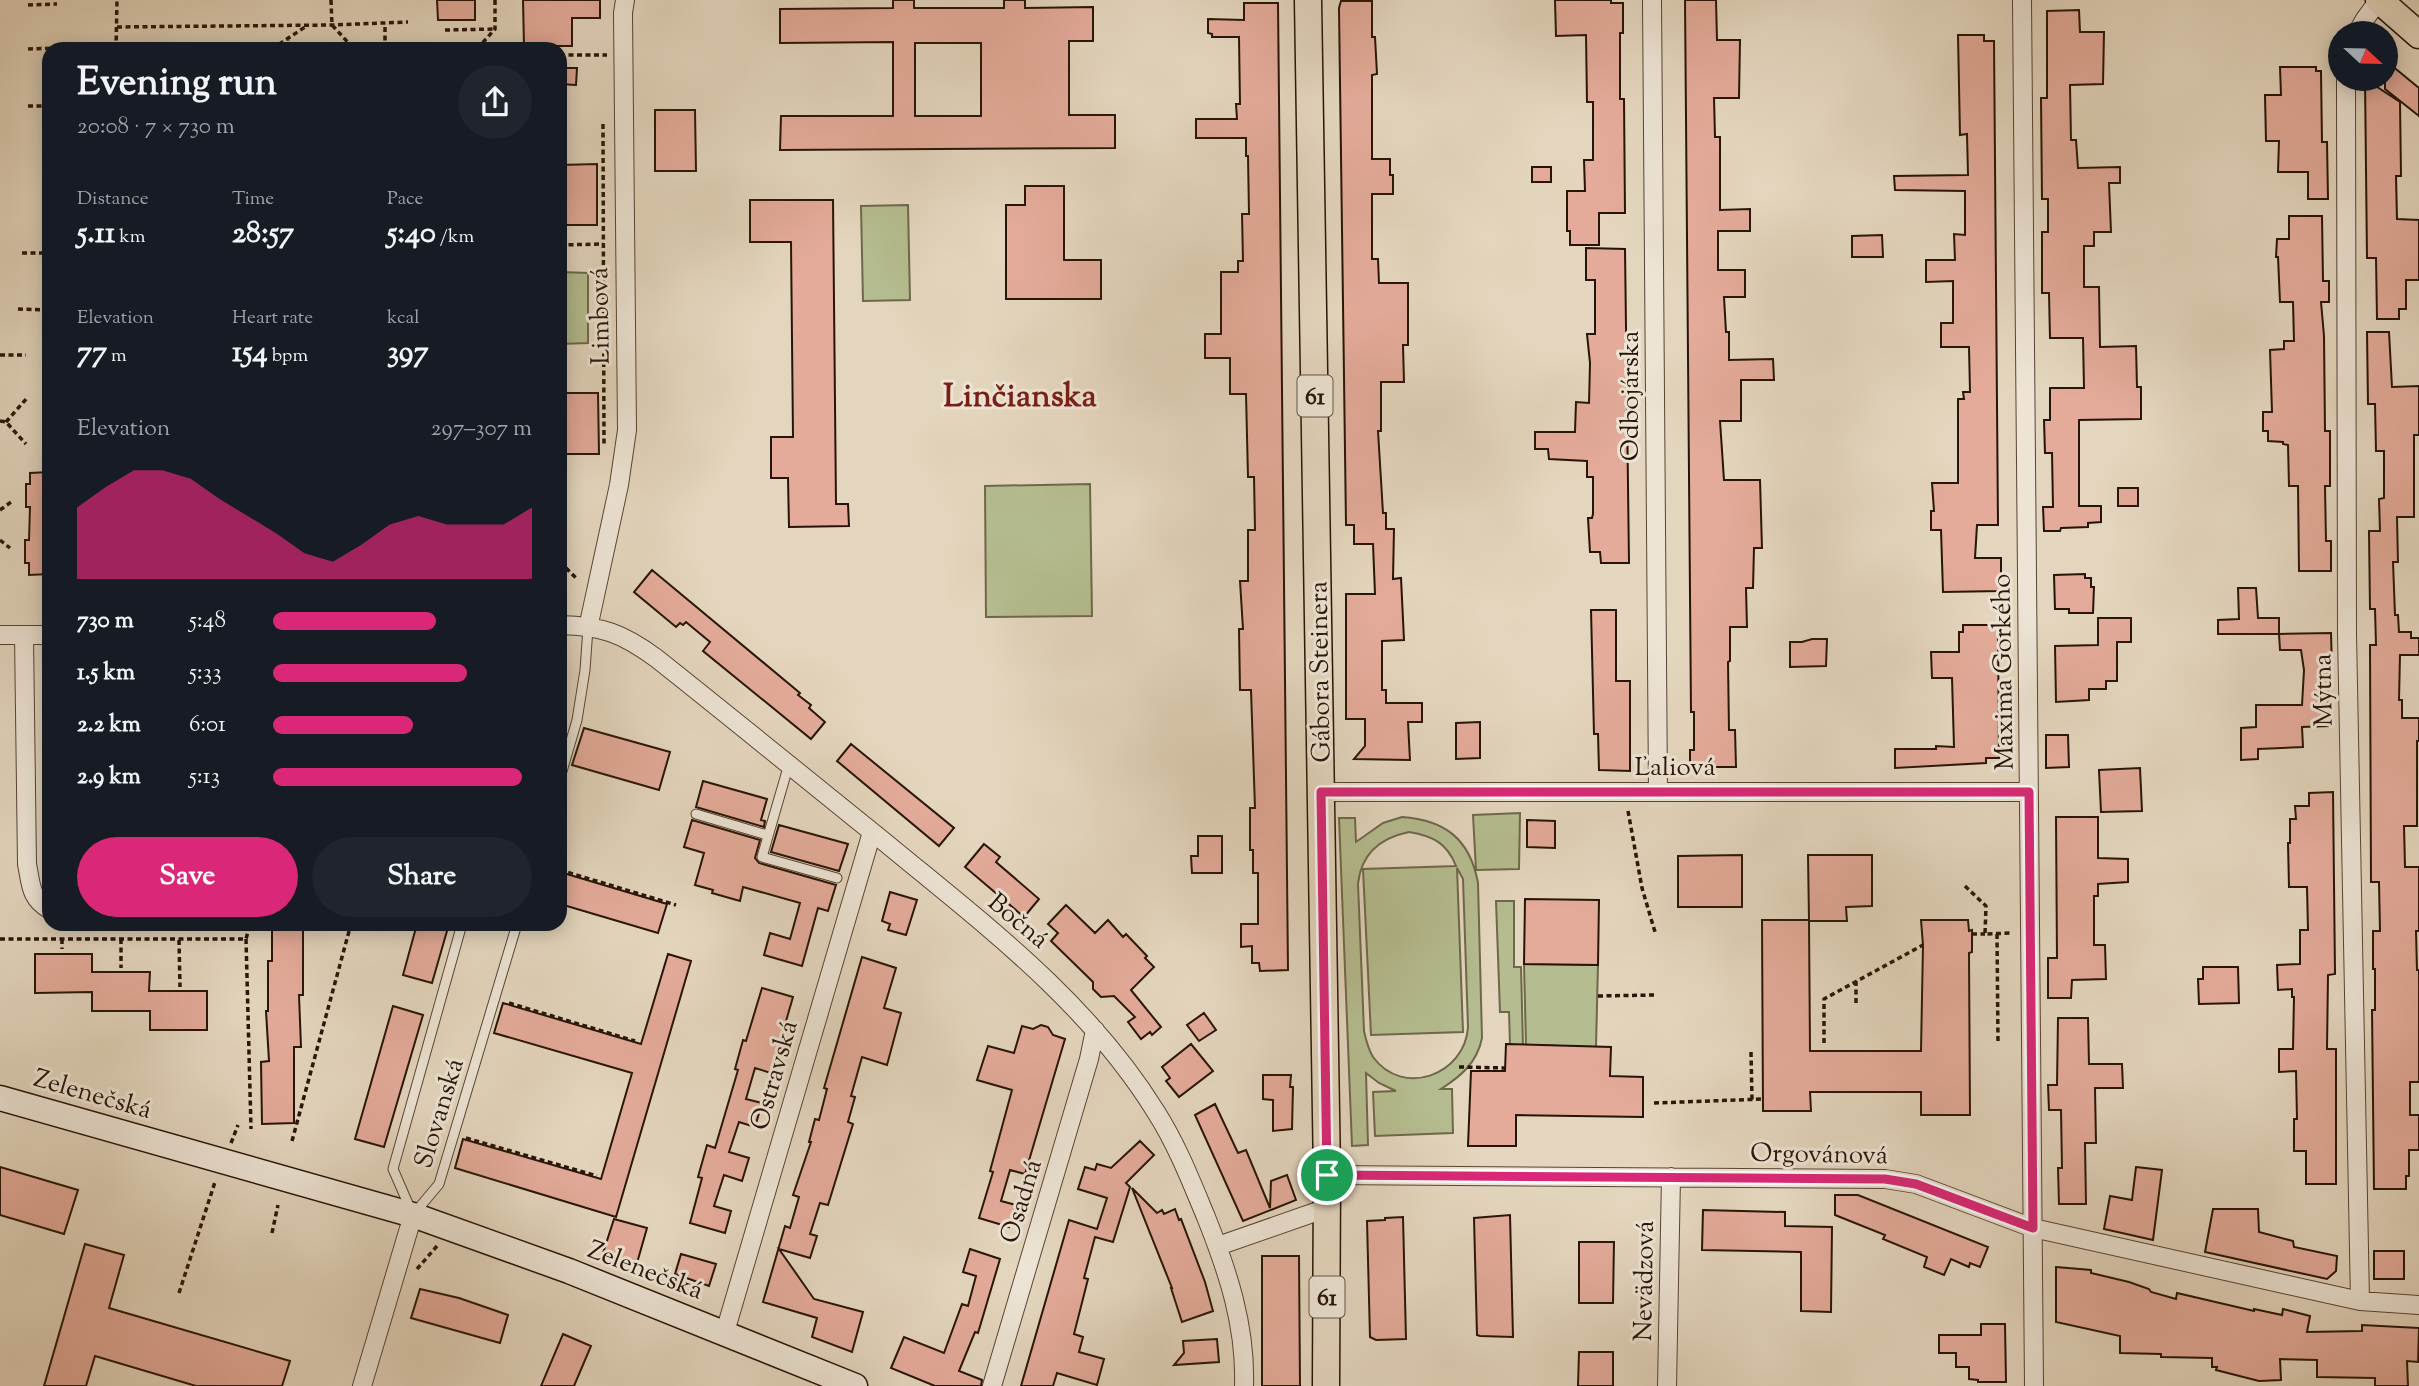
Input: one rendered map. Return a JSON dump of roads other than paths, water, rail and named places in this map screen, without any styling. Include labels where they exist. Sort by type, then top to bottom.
[{"type":"main road","name":"Gábora Steinera","points":[[1308,0],[1327,1175],[1326,1386]]},
{"type":"main road","points":[[2379,0],[2419,35]]},
{"type":"street","name":"Limbová","points":[[588,628],[619,485],[627,430],[622,13],[625,0]]},
{"type":"street","name":"Odbojárska","points":[[1652,0],[1658,792]]},
{"type":"street","name":"Maxima Gorkého","points":[[2022,0],[2034,1386]]},
{"type":"street","points":[[2364,21],[2379,0]]},
{"type":"street","name":"Mýtna","points":[[2346,91],[2347,634],[2360,1301]]},
{"type":"street","name":"Bočná","points":[[567,626],[607,630],[630,639],[789,764],[1014,949],[1054,985],[1095,1030],[1163,1123],[1188,1172],[1218,1246],[1236,1302],[1243,1339],[1244,1386]]},
{"type":"street","points":[[0,635],[42,635]]},
{"type":"street","points":[[24,635],[27,864],[31,888],[42,905]]},
{"type":"street","name":"Ľaliová","points":[[1321,792],[2029,792]]},
{"type":"street","name":"Ostravská","points":[[725,1332],[872,832]]},
{"type":"street","name":"Osadná","points":[[992,1386],[1089,1059],[1095,1030]]},
{"type":"street","name":"Zelenečská","points":[[0,1098],[413,1215],[569,1271],[855,1386]]},
{"type":"street","name":"Orgovánová","points":[[1327,1175],[1870,1178],[1904,1181],[2033,1228],[2360,1301],[2419,1305]]},
{"type":"street","name":"Nevädzová","points":[[1667,1386],[1671,1177]]},
{"type":"street","points":[[1218,1246],[1327,1208]]},
{"type":"street","points":[[362,1386],[413,1215]]},
{"type":"lane","points":[[567,754],[577,720],[588,628]]},
{"type":"lane","points":[[789,764],[761,857],[837,878]]},
{"type":"lane","points":[[696,814],[767,835]]},
{"type":"lane","name":"Slovanská","points":[[460,931],[393,1169],[413,1215],[439,1184],[515,931]]},
{"type":"district","name":"Linčianska","points":[[1020,394]]}]
